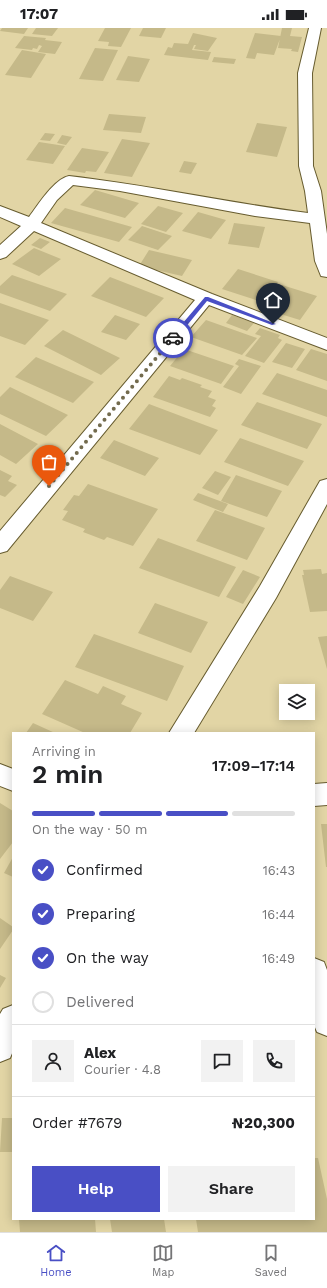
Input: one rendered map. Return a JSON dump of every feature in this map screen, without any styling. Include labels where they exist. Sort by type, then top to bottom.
[{"type":"street","points":[[315,28],[305,73],[306,166],[320,191],[317,219],[323,261],[327,272]]},
{"type":"street","points":[[0,254],[31,225],[52,197],[69,180],[120,186],[255,211],[317,219]]},
{"type":"street","points":[[0,211],[206,298],[327,344]]},
{"type":"street","points":[[0,545],[206,298]]},
{"type":"street","points":[[182,732],[268,592],[327,486]]},
{"type":"street","points":[[0,775],[12,780]]},
{"type":"street","points":[[315,795],[327,794]]},
{"type":"street","points":[[315,976],[327,1022]]},
{"type":"street","points":[[0,1048],[6,1031],[12,1021]]},
{"type":"building","points":[[2,28],[28,28],[24,34],[0,31]]},
{"type":"building","points":[[36,28],[58,28],[52,36],[32,34]]},
{"type":"building","points":[[105,28],[131,28],[121,47],[108,46],[109,42],[98,41]]},
{"type":"building","points":[[143,28],[166,28],[161,38],[139,36]]},
{"type":"building","points":[[282,28],[292,28],[290,36],[302,37],[298,52],[291,51],[292,49],[278,48]]},
{"type":"building","points":[[193,33],[217,38],[208,51],[194,49],[196,45],[194,45],[192,50],[211,52],[208,60],[164,55],[168,47],[172,48],[174,43],[188,44]]},
{"type":"building","points":[[255,33],[281,36],[274,55],[257,53],[255,59],[246,58]]},
{"type":"building","points":[[24,36],[46,38],[45,40],[62,42],[55,54],[38,52],[42,46],[39,45],[37,49],[33,48],[32,50],[15,48]]},
{"type":"building","points":[[95,48],[118,50],[103,81],[79,79]]},
{"type":"building","points":[[22,50],[46,54],[31,78],[5,75]]},
{"type":"building","points":[[128,56],[150,59],[139,82],[116,80]]},
{"type":"building","points":[[214,57],[236,59],[234,64],[212,62]]},
{"type":"building","points":[[109,114],[146,117],[141,133],[103,130]]},
{"type":"building","points":[[257,123],[287,127],[277,157],[246,152]]},
{"type":"building","points":[[45,133],[55,134],[50,141],[40,140]]},
{"type":"building","points":[[62,135],[72,137],[66,145],[57,143]]},
{"type":"building","points":[[122,139],[150,143],[132,177],[104,173]]},
{"type":"building","points":[[39,142],[65,146],[53,164],[26,160]]},
{"type":"building","points":[[82,148],[109,152],[96,172],[86,171],[85,173],[67,170]]},
{"type":"building","points":[[184,161],[197,163],[191,174],[179,172]]},
{"type":"building","points":[[95,190],[139,203],[125,218],[80,205]]},
{"type":"building","points":[[158,206],[183,213],[166,232],[141,224]]},
{"type":"building","points":[[65,208],[132,227],[119,242],[51,223]]},
{"type":"building","points":[[198,212],[226,220],[211,239],[182,231]]},
{"type":"building","points":[[234,223],[265,227],[259,248],[228,244]]},
{"type":"building","points":[[142,226],[172,236],[158,250],[128,240]]},
{"type":"building","points":[[40,238],[50,242],[41,249],[31,245]]},
{"type":"building","points":[[34,248],[61,259],[39,276],[12,264]]},
{"type":"building","points":[[149,250],[192,260],[182,276],[139,266]]},
{"type":"building","points":[[238,269],[278,282],[262,302],[222,289]]},
{"type":"building","points":[[12,275],[67,294],[50,311],[0,293],[0,286]]},
{"type":"building","points":[[110,277],[164,298],[146,317],[91,296]]},
{"type":"building","points":[[282,285],[317,296],[300,320],[264,309]]},
{"type":"building","points":[[0,303],[49,320],[25,345],[0,336]]},
{"type":"building","points":[[115,315],[140,324],[126,340],[101,332]]},
{"type":"building","points":[[232,315],[254,323],[247,331],[226,323]]},
{"type":"building","points":[[206,320],[257,338],[242,355],[191,337]]},
{"type":"building","points":[[260,328],[280,335],[278,338],[282,340],[264,363],[245,356],[261,336],[255,334]]},
{"type":"building","points":[[63,330],[120,358],[101,375],[44,346]]},
{"type":"building","points":[[286,343],[305,349],[292,368],[272,362]]},
{"type":"building","points":[[184,349],[234,366],[221,384],[170,366]]},
{"type":"building","points":[[311,349],[327,354],[327,381],[296,370]]},
{"type":"building","points":[[36,357],[94,382],[73,403],[15,377]]},
{"type":"building","points":[[239,359],[261,366],[241,394],[223,387],[239,366],[235,364]]},
{"type":"building","points":[[277,373],[327,390],[327,417],[262,394]]},
{"type":"building","points":[[169,376],[180,380],[182,378],[202,385],[200,387],[212,391],[208,397],[216,400],[212,406],[216,408],[210,417],[153,397]]},
{"type":"building","points":[[10,387],[68,415],[46,436],[0,414],[0,397]]},
{"type":"building","points":[[257,402],[322,424],[307,449],[241,425]]},
{"type":"building","points":[[149,404],[218,430],[200,455],[129,429]]},
{"type":"building","points":[[0,424],[38,444],[16,464],[0,455]]},
{"type":"building","points":[[240,438],[304,461],[288,486],[224,462]]},
{"type":"building","points":[[114,440],[159,458],[145,476],[100,458]]},
{"type":"building","points":[[0,470],[12,476],[8,481],[17,485],[5,497],[0,495]]},
{"type":"building","points":[[215,471],[231,477],[218,495],[202,488]]},
{"type":"building","points":[[236,475],[282,491],[267,517],[221,501]]},
{"type":"building","points":[[88,484],[158,509],[133,546],[107,537],[104,540],[83,532],[85,529],[62,520],[68,511],[63,510],[74,495],[79,496]]},
{"type":"building","points":[[198,493],[228,504],[223,512],[193,500]]},
{"type":"building","points":[[215,510],[265,528],[247,560],[196,541]]},
{"type":"building","points":[[158,538],[236,567],[219,597],[139,568]]},
{"type":"building","points":[[321,569],[322,574],[327,573],[327,611],[310,612],[302,575],[304,575],[303,570]]},
{"type":"building","points":[[243,570],[260,577],[243,604],[226,597]]},
{"type":"building","points":[[10,576],[53,592],[33,621],[0,608],[0,590]]},
{"type":"building","points":[[155,603],[208,622],[191,653],[138,633]]},
{"type":"building","points":[[94,634],[184,666],[167,701],[75,667]]},
{"type":"building","points":[[327,636],[327,669],[318,637]]},
{"type":"building","points":[[65,680],[98,694],[103,686],[126,696],[121,704],[142,713],[131,732],[83,732],[42,714]]},
{"type":"building","points":[[33,723],[53,732],[27,732]]},
{"type":"building","points":[[0,803],[12,810],[12,843],[0,859]]},
{"type":"building","points":[[321,824],[327,824],[327,867],[326,867]]},
{"type":"building","points":[[12,859],[12,877],[4,873]]},
{"type":"building","points":[[0,918],[12,926],[12,931],[0,949]]},
{"type":"building","points":[[0,975],[6,978],[0,988]]},
{"type":"building","points":[[2,1118],[12,1118],[12,1152],[0,1152]]},
{"type":"building","points":[[315,1158],[318,1158],[327,1199],[327,1232],[198,1232],[196,1220],[315,1220]]},
{"type":"building","points":[[19,1220],[95,1220],[96,1232],[20,1232]]},
{"type":"building","points":[[110,1220],[164,1220],[166,1232],[112,1232]]},
{"type":"way so far","points":[[49,486],[173,338]]},
{"type":"route","points":[[173,338],[206,298],[273,324]]}]
